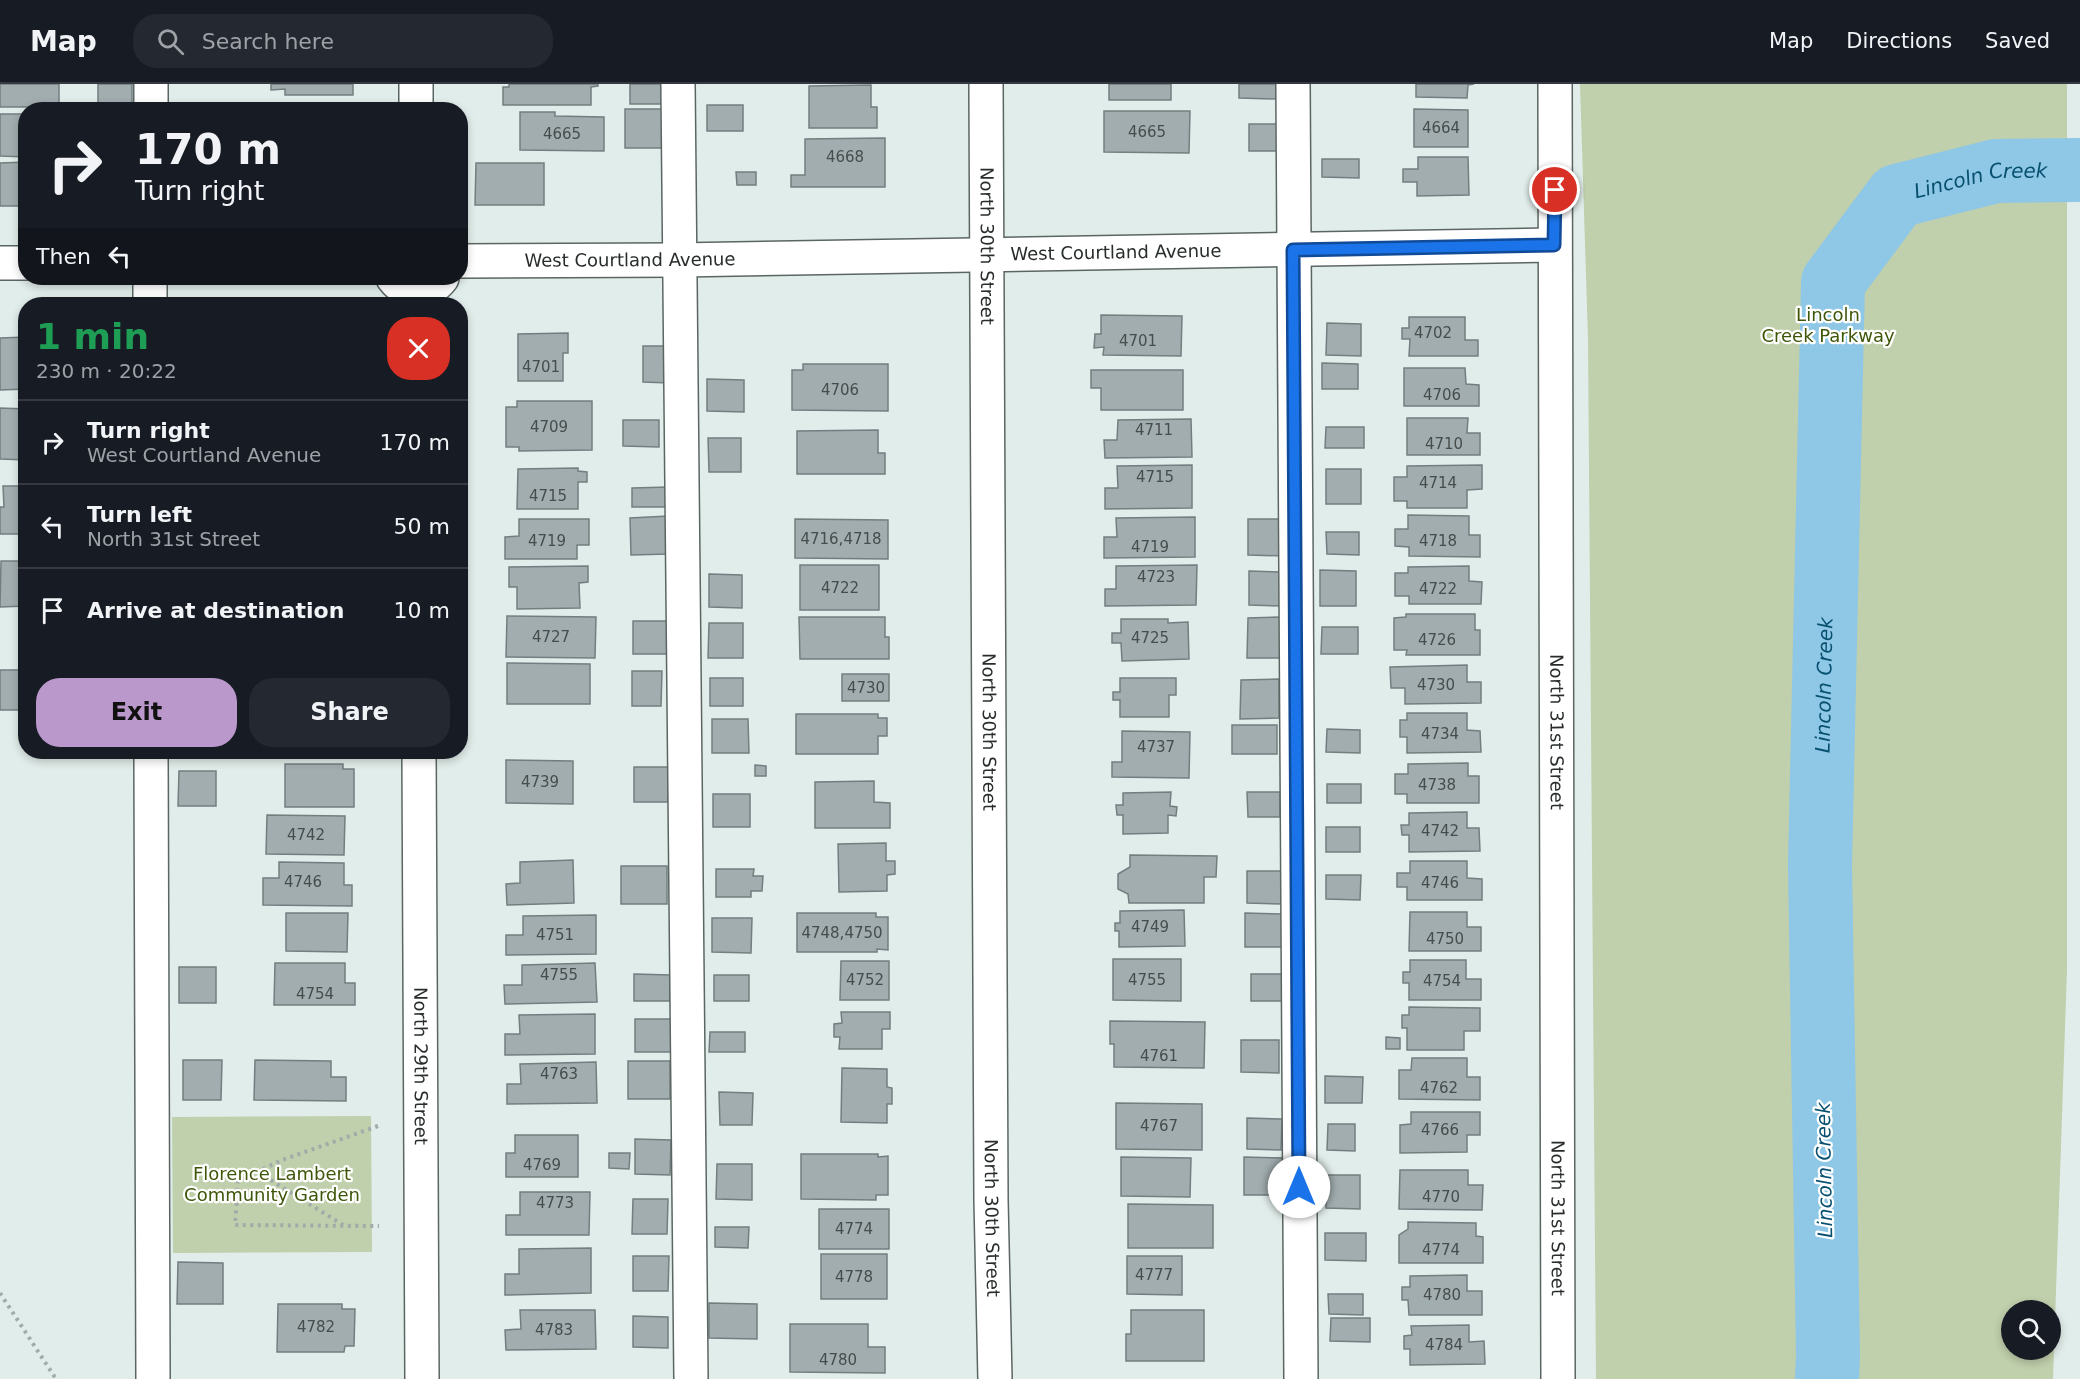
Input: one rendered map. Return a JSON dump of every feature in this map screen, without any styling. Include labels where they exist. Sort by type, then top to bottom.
[{"type":"street","points":[[151,84],[151,102]]},
{"type":"street","points":[[416,84],[416,102]]},
{"type":"street","points":[[678,84],[691,1379]]},
{"type":"street","name":"North 30th Street","points":[[986,84],[991,1200],[995,1379]]},
{"type":"street","points":[[1293,84],[1301,1379]]},
{"type":"street","name":"North 31st Street","points":[[1555,84],[1558,1379]]},
{"type":"street","name":"West Courtland Avenue","points":[[468,261],[678,260],[1554,245]]},
{"type":"street","points":[[0,262],[18,263]]},
{"type":"street","points":[[151,759],[153,1379]]},
{"type":"street","name":"North 29th Street","points":[[419,759],[422,1379]]},
{"type":"path","points":[[378,1126],[282,1160],[238,1181],[235,1225],[379,1226]]},
{"type":"path","points":[[257,1172],[344,1226]]},
{"type":"path","points":[[0,1293],[56,1379]]},
{"type":"green space","name":"Lincoln Creek Parkway","points":[[1580,84],[2067,84],[2067,969],[2056,1300],[2001,1300],[2001,1360],[2054,1360],[2053,1379],[1596,1379],[1588,339]]},
{"type":"green space","name":"Florence Lambert Community Garden","points":[[371,1116],[372,1252],[173,1253],[172,1117]]},
{"type":"building","points":[[0,84],[59,84],[59,102],[18,102],[18,107],[0,107]]},
{"type":"building","points":[[98,84],[132,84],[132,102],[98,102]]},
{"type":"building","points":[[271,84],[353,84],[353,95],[285,95],[285,89],[271,90]]},
{"type":"building","points":[[509,84],[598,84],[598,86],[591,87],[591,105],[503,105],[503,87],[509,87]]},
{"type":"building","points":[[630,84],[664,84],[664,104],[630,104]]},
{"type":"building","points":[[1109,84],[1171,84],[1171,100],[1109,100]]},
{"type":"building","points":[[1239,84],[1276,84],[1276,99],[1239,98]]},
{"type":"building","points":[[1416,84],[1474,84],[1468,85],[1467,98],[1416,97]]},
{"type":"building","points":[[871,85],[871,107],[877,107],[877,128],[809,128],[809,86]]},
{"type":"building","points":[[707,105],[743,105],[743,131],[707,131]]},
{"type":"building","points":[[625,109],[664,109],[663,148],[625,148]]},
{"type":"building","points":[[1414,109],[1468,110],[1468,147],[1414,147]]},
{"type":"building","points":[[1104,111],[1190,111],[1189,153],[1104,152]]},
{"type":"building","points":[[520,112],[555,112],[555,116],[604,117],[604,151],[520,150]]},
{"type":"building","points":[[0,114],[18,114],[18,157],[0,156]]},
{"type":"building","points":[[1249,124],[1282,124],[1282,151],[1249,151]]},
{"type":"building","points":[[885,138],[885,187],[791,187],[791,175],[805,175],[805,139]]},
{"type":"building","points":[[1418,157],[1468,157],[1469,195],[1417,196],[1417,182],[1403,182],[1403,169],[1418,169]]},
{"type":"building","points":[[1322,159],[1359,159],[1359,178],[1322,177]]},
{"type":"building","points":[[18,162],[18,206],[0,206],[0,163]]},
{"type":"building","points":[[476,163],[544,163],[544,205],[475,205]]},
{"type":"building","points":[[736,172],[756,172],[756,185],[737,185]]},
{"type":"building","points":[[1101,315],[1182,316],[1181,356],[1103,355],[1104,347],[1094,348],[1095,334],[1101,334]]},
{"type":"building","points":[[1409,317],[1465,317],[1465,340],[1478,340],[1478,356],[1409,356],[1410,339],[1402,339],[1402,328],[1409,328]]},
{"type":"building","points":[[1327,323],[1361,324],[1361,356],[1326,355]]},
{"type":"building","points":[[568,333],[568,353],[563,353],[563,381],[518,381],[518,334]]},
{"type":"building","points":[[18,337],[18,389],[0,390],[0,338]]},
{"type":"building","points":[[643,346],[669,346],[669,383],[643,382]]},
{"type":"building","points":[[1322,363],[1358,364],[1358,389],[1322,389]]},
{"type":"building","points":[[803,364],[888,364],[888,411],[792,410],[792,370],[803,370]]},
{"type":"building","points":[[1404,368],[1465,368],[1466,384],[1479,385],[1479,406],[1404,406]]},
{"type":"building","points":[[1091,370],[1183,370],[1183,410],[1101,410],[1101,388],[1091,388]]},
{"type":"building","points":[[707,379],[744,380],[744,412],[707,411]]},
{"type":"building","points":[[517,401],[592,401],[592,450],[519,451],[519,447],[506,447],[506,407],[517,407]]},
{"type":"building","points":[[0,408],[18,409],[18,460],[0,459]]},
{"type":"building","points":[[1407,418],[1468,418],[1467,433],[1480,433],[1480,455],[1407,455]]},
{"type":"building","points":[[1191,419],[1192,457],[1105,458],[1104,440],[1117,440],[1118,420]]},
{"type":"building","points":[[623,420],[659,420],[659,447],[623,446]]},
{"type":"building","points":[[1326,427],[1364,427],[1364,448],[1325,448]]},
{"type":"building","points":[[878,430],[878,453],[885,453],[885,474],[797,474],[797,431]]},
{"type":"building","points":[[708,438],[741,438],[741,472],[709,472]]},
{"type":"building","points":[[1192,465],[1192,508],[1105,509],[1105,488],[1118,488],[1117,466]]},
{"type":"building","points":[[1482,465],[1482,489],[1467,490],[1467,508],[1407,508],[1407,501],[1394,501],[1394,477],[1407,477],[1407,466]]},
{"type":"building","points":[[578,468],[578,471],[587,472],[587,482],[578,482],[578,509],[517,509],[518,469]]},
{"type":"building","points":[[1326,469],[1361,469],[1361,504],[1326,504]]},
{"type":"building","points":[[3,486],[18,486],[18,534],[0,534],[0,507],[4,507]]},
{"type":"building","points":[[669,487],[668,507],[632,507],[632,488]]},
{"type":"building","points":[[1408,515],[1469,516],[1469,535],[1480,535],[1480,557],[1409,556],[1409,547],[1395,546],[1395,529],[1408,529]]},
{"type":"building","points":[[668,516],[669,554],[631,555],[630,518]]},
{"type":"building","points":[[1195,517],[1195,557],[1104,558],[1104,537],[1117,537],[1116,518]]},
{"type":"building","points":[[519,519],[589,519],[589,545],[577,545],[577,559],[505,559],[505,537],[519,536]]},
{"type":"building","points":[[795,519],[888,520],[888,559],[795,558]]},
{"type":"building","points":[[1248,519],[1284,519],[1284,556],[1248,555]]},
{"type":"building","points":[[1326,532],[1359,532],[1359,555],[1327,554]]},
{"type":"building","points":[[1,561],[18,561],[18,606],[0,607]]},
{"type":"building","points":[[800,565],[879,565],[879,610],[800,610]]},
{"type":"building","points":[[1197,565],[1196,605],[1105,606],[1105,589],[1116,589],[1116,566]]},
{"type":"building","points":[[588,566],[588,582],[579,583],[580,608],[517,609],[517,587],[509,587],[509,567]]},
{"type":"building","points":[[1469,566],[1469,581],[1482,582],[1481,604],[1409,604],[1409,596],[1395,596],[1395,573],[1408,573],[1408,567]]},
{"type":"building","points":[[1320,570],[1356,571],[1356,606],[1320,606]]},
{"type":"building","points":[[1249,571],[1282,572],[1282,606],[1249,605]]},
{"type":"building","points":[[709,574],[742,575],[742,608],[709,607]]},
{"type":"building","points":[[1406,614],[1475,614],[1475,630],[1480,630],[1480,655],[1406,655],[1407,650],[1394,650],[1394,618],[1406,617]]},
{"type":"building","points":[[507,616],[596,617],[595,658],[506,657]]},
{"type":"building","points":[[799,617],[885,617],[885,637],[889,637],[889,659],[800,659]]},
{"type":"building","points":[[1281,617],[1281,658],[1247,658],[1248,618]]},
{"type":"building","points":[[1121,619],[1168,619],[1168,623],[1188,622],[1189,659],[1122,661],[1121,643],[1112,643],[1112,633],[1121,633]]},
{"type":"building","points":[[633,621],[668,621],[668,654],[633,654]]},
{"type":"building","points":[[709,623],[743,623],[743,658],[708,658]]},
{"type":"building","points":[[1322,627],[1358,627],[1358,654],[1321,654]]},
{"type":"building","points":[[507,663],[590,664],[590,704],[507,704]]},
{"type":"building","points":[[1467,665],[1467,682],[1481,682],[1481,703],[1405,704],[1405,688],[1391,688],[1390,667]]},
{"type":"building","points":[[0,670],[18,670],[18,710],[0,710]]},
{"type":"building","points":[[632,671],[662,671],[661,706],[632,706]]},
{"type":"building","points":[[842,674],[889,674],[889,701],[842,701]]},
{"type":"building","points":[[710,678],[743,678],[743,706],[710,706]]},
{"type":"building","points":[[1120,678],[1176,678],[1176,695],[1169,695],[1169,717],[1120,717],[1120,700],[1113,700],[1113,692],[1120,692]]},
{"type":"building","points":[[1279,679],[1279,718],[1240,719],[1241,680]]},
{"type":"building","points":[[1407,713],[1467,713],[1467,730],[1480,731],[1481,752],[1407,753],[1407,737],[1400,737],[1400,720],[1407,720]]},
{"type":"building","points":[[796,714],[878,714],[878,718],[887,718],[887,736],[878,736],[878,754],[796,754]]},
{"type":"building","points":[[712,719],[748,719],[749,753],[712,753]]},
{"type":"building","points":[[1232,725],[1277,725],[1277,754],[1232,754]]},
{"type":"building","points":[[1327,729],[1360,730],[1360,753],[1326,752]]},
{"type":"building","points":[[1122,731],[1190,732],[1189,778],[1112,777],[1112,762],[1122,762]]},
{"type":"building","points":[[506,760],[573,761],[573,804],[506,803]]},
{"type":"building","points":[[1468,763],[1468,776],[1479,776],[1479,803],[1407,803],[1407,794],[1395,794],[1395,774],[1408,774],[1408,764]]},
{"type":"building","points":[[285,764],[343,764],[343,769],[354,769],[354,807],[285,807]]},
{"type":"building","points":[[755,765],[766,766],[766,776],[755,776]]},
{"type":"building","points":[[634,767],[668,767],[668,802],[634,802]]},
{"type":"building","points":[[179,771],[216,771],[216,806],[178,806]]},
{"type":"building","points":[[874,781],[874,802],[890,803],[890,828],[815,828],[815,782]]},
{"type":"building","points":[[1327,784],[1361,784],[1361,803],[1327,803]]},
{"type":"building","points":[[1171,792],[1170,806],[1177,807],[1176,816],[1168,815],[1168,833],[1123,834],[1123,815],[1117,815],[1116,805],[1123,805],[1123,793]]},
{"type":"building","points":[[1247,792],[1280,792],[1280,817],[1248,817]]},
{"type":"building","points":[[713,794],[750,794],[750,827],[713,827]]},
{"type":"building","points":[[1467,812],[1467,828],[1479,828],[1480,851],[1409,852],[1409,835],[1402,835],[1401,825],[1409,825],[1409,813]]},
{"type":"building","points":[[267,815],[345,816],[344,855],[266,854]]},
{"type":"building","points":[[1326,827],[1360,827],[1360,852],[1326,852]]},
{"type":"building","points":[[886,843],[886,861],[895,861],[895,874],[887,875],[887,891],[839,892],[838,844]]},
{"type":"building","points":[[1130,855],[1217,856],[1216,877],[1204,877],[1204,903],[1129,903],[1128,894],[1118,889],[1118,874],[1130,867]]},
{"type":"building","points":[[573,860],[574,903],[507,905],[506,884],[520,883],[520,862]]},
{"type":"building","points":[[1410,861],[1467,861],[1467,878],[1482,879],[1482,900],[1407,900],[1407,887],[1397,887],[1397,873],[1410,873]]},
{"type":"building","points":[[279,862],[344,863],[344,885],[352,885],[352,906],[263,905],[263,878],[279,878]]},
{"type":"building","points":[[621,866],[667,866],[667,904],[621,904]]},
{"type":"building","points":[[716,869],[754,869],[753,876],[763,876],[762,891],[751,891],[751,897],[716,897]]},
{"type":"building","points":[[1247,871],[1282,871],[1282,904],[1247,903]]},
{"type":"building","points":[[1326,875],[1361,875],[1360,900],[1326,899]]},
{"type":"building","points":[[1184,910],[1185,946],[1119,947],[1119,931],[1115,931],[1115,923],[1120,923],[1120,911]]},
{"type":"building","points":[[1410,912],[1467,912],[1467,927],[1481,927],[1481,951],[1409,951]]},
{"type":"building","points":[[286,913],[348,913],[347,952],[286,951]]},
{"type":"building","points":[[797,913],[876,913],[876,917],[888,917],[888,950],[797,952]]},
{"type":"building","points":[[1245,913],[1283,914],[1282,947],[1245,947]]},
{"type":"building","points":[[596,915],[596,954],[506,955],[506,935],[523,935],[523,916]]},
{"type":"building","points":[[712,918],[752,918],[751,953],[712,952]]},
{"type":"building","points":[[1113,959],[1181,959],[1181,1001],[1113,1000]]},
{"type":"building","points":[[1410,960],[1466,960],[1466,979],[1481,979],[1481,1000],[1409,1000],[1409,983],[1403,983],[1403,972],[1410,972]]},
{"type":"building","points":[[841,961],[889,961],[889,1000],[840,1000]]},
{"type":"building","points":[[275,963],[345,963],[345,983],[355,983],[355,1005],[274,1005]]},
{"type":"building","points":[[595,963],[597,1002],[505,1004],[504,985],[522,985],[522,965]]},
{"type":"building","points":[[179,967],[216,967],[216,1003],[179,1003]]},
{"type":"building","points":[[634,974],[670,975],[670,1001],[634,1001]]},
{"type":"building","points":[[1251,974],[1284,974],[1284,1001],[1251,1001]]},
{"type":"building","points":[[714,975],[749,975],[749,1001],[714,1001]]},
{"type":"building","points":[[1409,1007],[1480,1008],[1480,1031],[1464,1031],[1464,1050],[1407,1050],[1407,1028],[1402,1028],[1402,1015],[1409,1015]]},
{"type":"building","points":[[841,1012],[890,1012],[890,1029],[882,1029],[882,1049],[839,1049],[840,1037],[834,1037],[834,1024],[842,1023]]},
{"type":"building","points":[[595,1014],[595,1054],[505,1055],[505,1034],[520,1034],[519,1015]]},
{"type":"building","points":[[635,1019],[671,1019],[671,1052],[635,1052]]},
{"type":"building","points":[[1110,1021],[1205,1022],[1204,1068],[1114,1067],[1114,1044],[1110,1044]]},
{"type":"building","points":[[710,1032],[745,1032],[745,1052],[709,1052]]},
{"type":"building","points":[[1386,1037],[1400,1038],[1400,1049],[1386,1049]]},
{"type":"building","points":[[1241,1040],[1279,1040],[1279,1073],[1241,1072]]},
{"type":"building","points":[[1412,1058],[1467,1058],[1467,1077],[1480,1077],[1480,1100],[1399,1099],[1399,1070],[1411,1070]]},
{"type":"building","points":[[183,1060],[222,1060],[221,1100],[183,1100]]},
{"type":"building","points":[[255,1060],[331,1061],[331,1077],[346,1077],[346,1101],[254,1100]]},
{"type":"building","points":[[628,1061],[670,1061],[670,1099],[628,1099]]},
{"type":"building","points":[[596,1062],[597,1103],[507,1104],[507,1084],[521,1084],[520,1064]]},
{"type":"building","points":[[842,1068],[887,1069],[887,1087],[892,1088],[892,1104],[887,1104],[887,1123],[841,1122]]},
{"type":"building","points":[[1325,1076],[1363,1077],[1362,1103],[1325,1103]]},
{"type":"building","points":[[719,1092],[753,1093],[752,1125],[720,1125]]},
{"type":"building","points":[[1116,1103],[1202,1104],[1202,1150],[1116,1149]]},
{"type":"building","points":[[1411,1112],[1480,1112],[1480,1135],[1467,1135],[1467,1152],[1400,1153],[1400,1125],[1411,1124]]},
{"type":"building","points":[[1247,1118],[1282,1119],[1281,1150],[1247,1149]]},
{"type":"building","points":[[1328,1124],[1355,1124],[1355,1151],[1327,1150]]},
{"type":"building","points":[[515,1135],[578,1135],[578,1177],[506,1177],[506,1153],[515,1153]]},
{"type":"building","points":[[635,1139],[671,1140],[670,1175],[635,1174]]},
{"type":"building","points":[[609,1153],[630,1153],[629,1169],[609,1168]]},
{"type":"building","points":[[801,1154],[888,1156],[888,1195],[876,1195],[876,1200],[801,1199]]},
{"type":"building","points":[[1121,1157],[1191,1158],[1190,1197],[1121,1196]]},
{"type":"building","points":[[1244,1157],[1284,1158],[1284,1195],[1244,1195]]},
{"type":"building","points":[[717,1164],[752,1164],[752,1200],[716,1199]]},
{"type":"building","points":[[1400,1170],[1468,1170],[1468,1185],[1483,1185],[1482,1210],[1399,1209]]},
{"type":"building","points":[[1326,1175],[1360,1175],[1360,1209],[1326,1208]]},
{"type":"building","points":[[520,1192],[590,1192],[589,1235],[506,1235],[506,1215],[520,1215]]},
{"type":"building","points":[[633,1199],[668,1199],[667,1234],[632,1234]]},
{"type":"building","points":[[1128,1204],[1213,1205],[1213,1248],[1128,1248]]},
{"type":"building","points":[[819,1209],[889,1209],[889,1249],[819,1249]]},
{"type":"building","points":[[1408,1222],[1476,1223],[1476,1236],[1483,1237],[1483,1263],[1399,1263],[1399,1235],[1408,1229]]},
{"type":"building","points":[[715,1227],[749,1227],[748,1248],[715,1247]]},
{"type":"building","points":[[1325,1233],[1366,1233],[1366,1261],[1325,1260]]},
{"type":"building","points":[[591,1248],[591,1293],[505,1295],[505,1274],[519,1274],[519,1249]]},
{"type":"building","points":[[821,1254],[887,1254],[887,1299],[821,1299]]},
{"type":"building","points":[[633,1256],[669,1256],[668,1291],[633,1291]]},
{"type":"building","points":[[1127,1256],[1182,1256],[1182,1295],[1127,1294]]},
{"type":"building","points":[[178,1262],[223,1263],[223,1304],[177,1304]]},
{"type":"building","points":[[1467,1275],[1467,1291],[1482,1291],[1482,1315],[1409,1315],[1408,1300],[1402,1300],[1402,1287],[1410,1287],[1410,1276]]},
{"type":"building","points":[[1328,1294],[1363,1294],[1363,1315],[1329,1314]]},
{"type":"building","points":[[709,1303],[757,1304],[757,1339],[709,1338]]},
{"type":"building","points":[[278,1304],[342,1304],[342,1309],[355,1309],[354,1346],[345,1346],[344,1352],[277,1352]]},
{"type":"building","points":[[520,1310],[595,1310],[596,1349],[506,1350],[505,1330],[521,1329]]},
{"type":"building","points":[[1131,1310],[1204,1310],[1204,1361],[1126,1361],[1126,1334],[1131,1334]]},
{"type":"building","points":[[633,1316],[668,1317],[668,1348],[633,1347]]},
{"type":"building","points":[[1331,1318],[1370,1318],[1370,1342],[1330,1341]]},
{"type":"building","points":[[790,1324],[868,1324],[868,1347],[885,1347],[885,1373],[790,1372]]},
{"type":"building","points":[[1469,1325],[1469,1342],[1484,1341],[1485,1364],[1410,1365],[1410,1349],[1404,1349],[1404,1336],[1412,1335],[1411,1326]]},
{"type":"waterway","name":"Lincoln Creek","points":[[1827,1379],[1820,865],[1833,282],[1897,196],[1996,171],[2080,170]]},
{"type":"route","points":[[1299,1187],[1293,250],[1554,245],[1555,190]]}]
